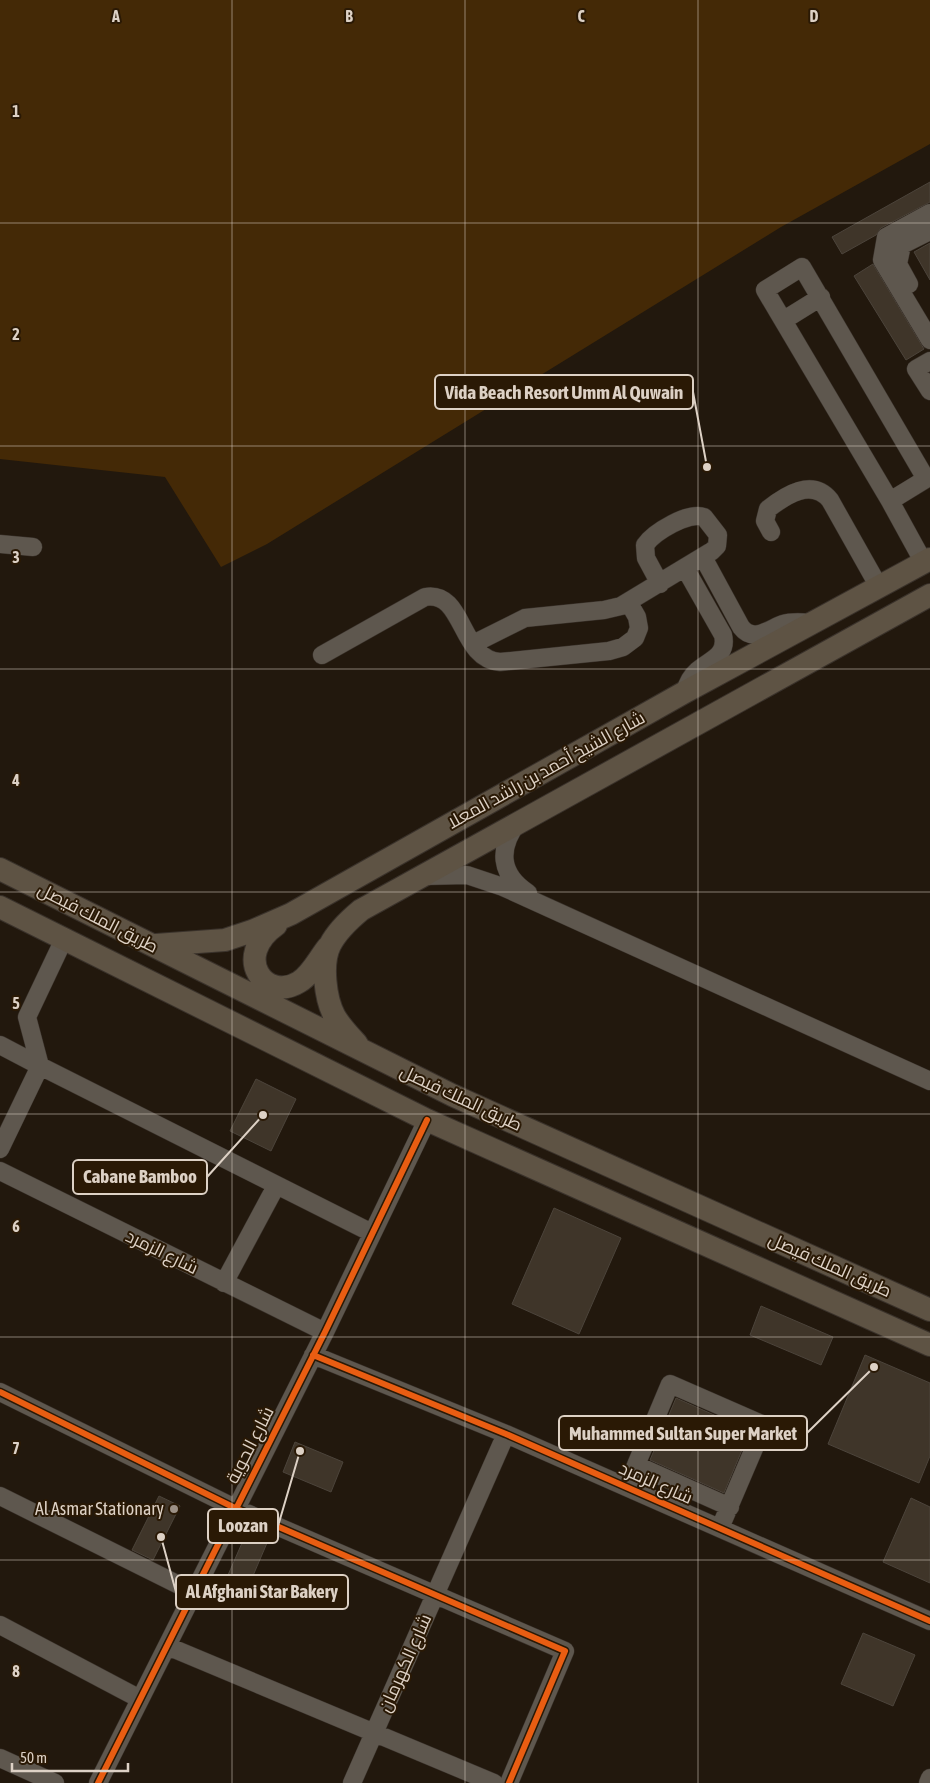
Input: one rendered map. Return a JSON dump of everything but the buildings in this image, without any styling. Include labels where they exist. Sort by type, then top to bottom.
[{"type":"main road","name":"شارع الشيخ أحمد بن راشد المعلا","points":[[152,945],[184,945],[225,940],[252,931],[291,914],[685,692],[814,624],[927,561]]},
{"type":"main road","name":"شارع الشيخ أحمد بن راشد المعلا","points":[[368,1054],[343,1029],[334,1015],[328,995],[326,968],[329,946],[342,926],[361,910],[419,876],[930,595]]},
{"type":"main road","name":"طريق الملك فيصل","points":[[0,869],[461,1100],[930,1310]]},
{"type":"main road","name":"طريق الملك فيصل","points":[[0,907],[427,1120],[930,1345]]},
{"type":"main road","points":[[291,914],[267,931],[256,945],[253,956],[255,968],[266,982],[276,986],[298,983],[306,976],[329,946]]},
{"type":"street","points":[[930,213],[886,237],[882,260],[930,340]]},
{"type":"street","points":[[930,230],[902,245],[898,264],[930,319]]},
{"type":"street","points":[[890,502],[929,478],[802,267],[765,290],[890,502],[927,561]]},
{"type":"street","points":[[784,320],[821,297]]},
{"type":"street","points":[[930,360],[916,369],[930,391]]},
{"type":"street","points":[[771,532],[765,521],[768,509],[801,490],[810,488],[820,491],[830,500],[880,587]]},
{"type":"street","points":[[473,644],[525,618],[604,610],[629,603],[660,584],[703,557],[717,546],[718,536],[704,517],[689,515],[652,537],[645,544],[646,558],[660,584]]},
{"type":"street","points":[[0,544],[33,547]]},
{"type":"street","points":[[703,557],[741,627],[748,634],[758,635],[790,622],[814,624]]},
{"type":"street","points":[[685,568],[723,635],[724,645],[720,654],[691,677],[685,692]]},
{"type":"street","points":[[322,655],[425,597],[431,596],[447,602],[473,644],[484,657],[500,662],[616,650],[635,638],[639,628],[637,617],[629,603]]},
{"type":"street","points":[[519,821],[508,835],[505,863],[510,876],[519,887],[545,904]]},
{"type":"street","points":[[419,876],[467,875],[545,904],[930,1081]]},
{"type":"street","points":[[0,1149],[40,1066],[27,1017],[64,939]]},
{"type":"street","points":[[0,1045],[372,1233]]},
{"type":"street","name":"شارع الحوية","points":[[98,1783],[313,1355],[427,1120]]},
{"type":"street","name":"شارع الزمرد","points":[[0,1171],[324,1332]]},
{"type":"street","points":[[224,1283],[276,1186]]},
{"type":"street","name":"شارع الزمرد","points":[[313,1355],[506,1434],[930,1621]]},
{"type":"street","points":[[627,1487],[670,1384],[755,1421],[764,1425],[720,1528]]},
{"type":"street","points":[[0,1392],[235,1508],[565,1652],[509,1783]]},
{"type":"street","name":"شارع الكهرمان","points":[[352,1783],[506,1434]]},
{"type":"street","points":[[636,1466],[730,1507]]},
{"type":"street","points":[[0,1496],[193,1592]]},
{"type":"street","points":[[0,1626],[140,1699]]},
{"type":"street","points":[[167,1646],[494,1783]]},
{"type":"street","points":[[0,1758],[55,1783]]},
{"type":"street","points":[[928,1783],[930,1778]]},
{"type":"shaded area","points":[[0,0],[930,0],[930,144],[781,227],[267,544],[221,567],[165,477],[0,459]]},
{"type":"cycle path","points":[[98,1783],[325,1332],[427,1120]]},
{"type":"cycle path","points":[[313,1355],[506,1434],[930,1621]]},
{"type":"cycle path","points":[[0,1392],[235,1508],[565,1651],[509,1783]]},
{"type":"place","name":"Vida Beach Resort Umm Al Quwain","points":[[707,467]]},
{"type":"place","name":"Cabane Bamboo","points":[[263,1115]]},
{"type":"place","name":"Muhammed Sultan Super Market","points":[[874,1367]]},
{"type":"place","name":"Loozan","points":[[300,1451]]},
{"type":"place","name":"Al Asmar Stationary","points":[[174,1509]]},
{"type":"place","name":"Al Afghani Star Bakery","points":[[161,1537]]}]
